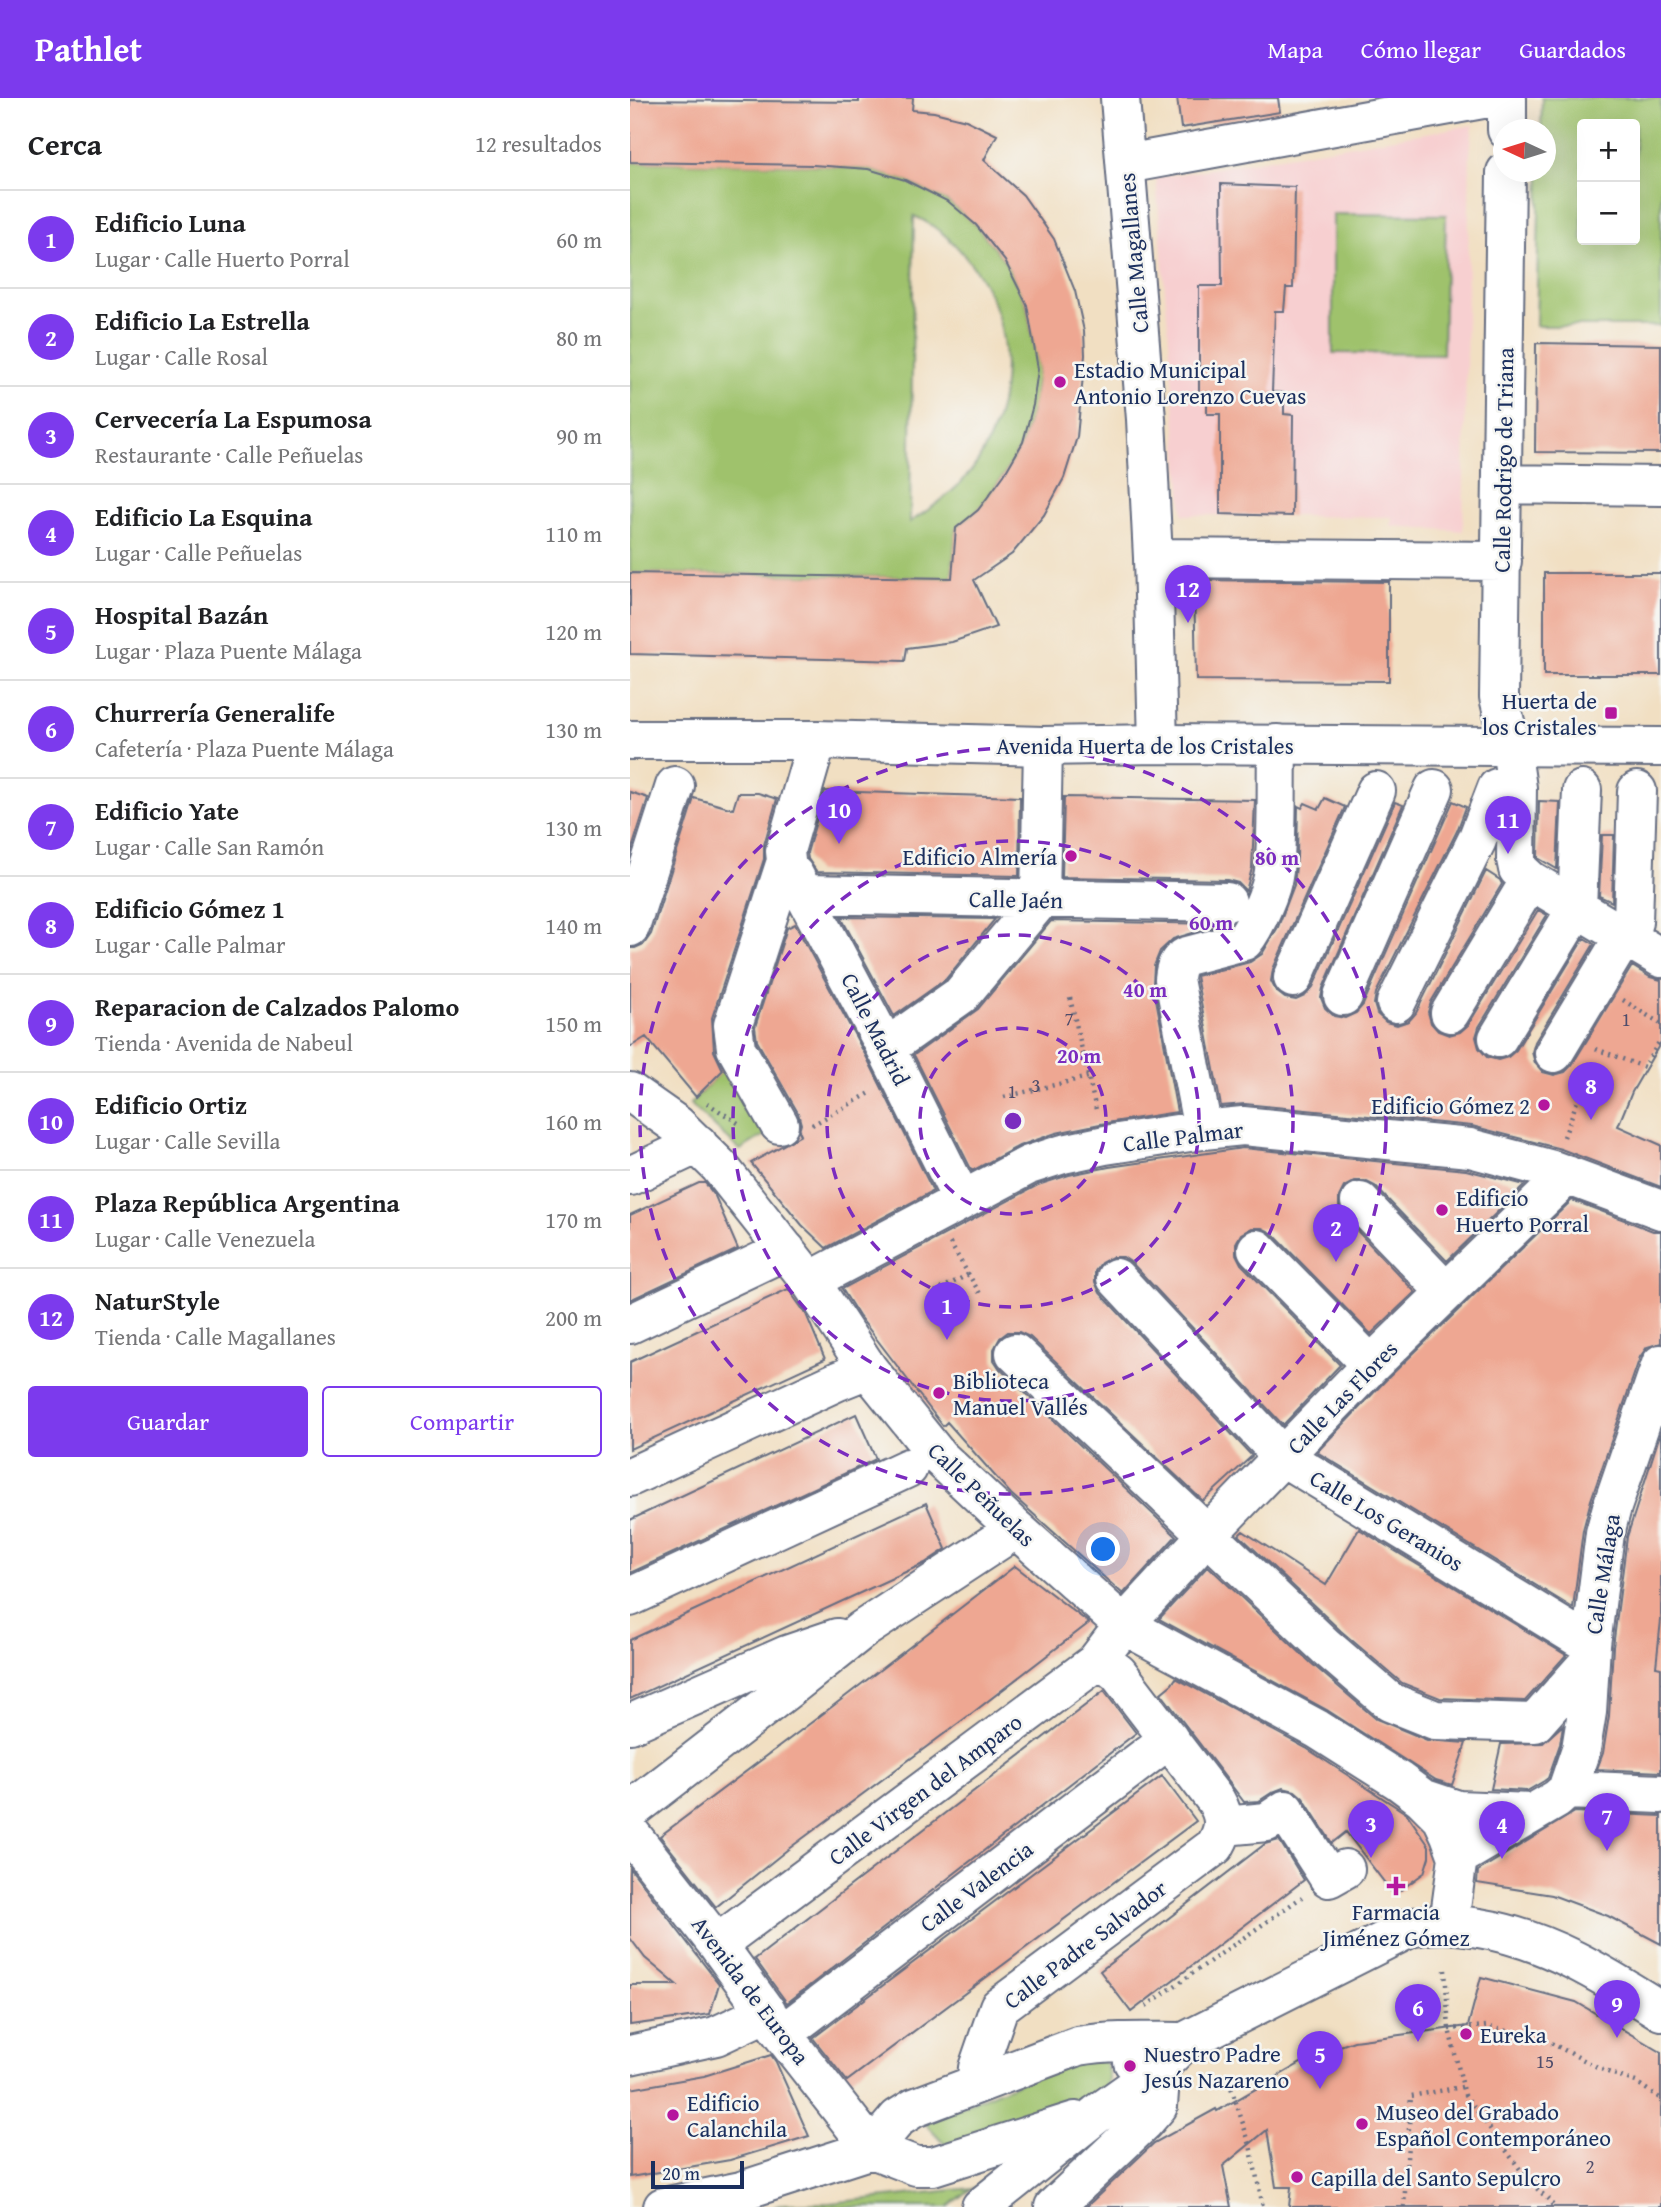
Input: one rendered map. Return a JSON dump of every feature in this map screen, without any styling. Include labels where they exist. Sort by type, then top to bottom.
[{"type":"street","name":"Calle Magallanes","points":[[1120,98],[1146,419],[1158,744]]},
{"type":"street","points":[[1126,164],[1488,98]]},
{"type":"street","points":[[1507,98],[1507,119]]},
{"type":"street","name":"Calle Rodrigo de Triana","points":[[1506,182],[1499,697],[1517,788],[1516,859],[1518,869],[1530,880]]},
{"type":"street","points":[[1503,484],[1661,486]]},
{"type":"street","points":[[1153,558],[1502,561]]},
{"type":"street","name":"Avenida Huerta de los Cristales","points":[[630,740],[817,740],[1043,746],[1277,744],[1661,747]]},
{"type":"street","points":[[794,1125],[736,1048],[733,1025],[786,861],[785,851],[817,740]]},
{"type":"street","points":[[1203,1130],[1174,979],[1175,968],[1180,959],[1187,956],[1244,941],[1261,910],[1274,872],[1277,744]]},
{"type":"street","points":[[893,1062],[961,995],[1040,900],[1043,746]]},
{"type":"street","points":[[630,927],[675,786]]},
{"type":"street","points":[[1396,1003],[1477,840],[1497,788]]},
{"type":"street","points":[[1343,996],[1434,789]]},
{"type":"street","points":[[1498,1038],[1573,904],[1582,790]]},
{"type":"street","points":[[1293,978],[1376,791]]},
{"type":"street","points":[[1575,1045],[1596,983],[1630,922],[1637,791]]},
{"type":"street","name":"Calle Madrid","points":[[786,861],[806,894],[893,1062],[948,1207]]},
{"type":"street","points":[[1450,1013],[1530,880],[1573,904],[1630,922],[1661,958]]},
{"type":"street","name":"Calle Jaén","points":[[806,894],[1227,902]]},
{"type":"street","name":"Calle Peñuelas","points":[[630,1092],[677,1125],[719,1166],[810,1281],[868,1369],[938,1456],[1016,1529],[1124,1625],[1317,1729],[1422,1798],[1442,1818],[1458,1857]]},
{"type":"street","name":"Calle Palmar","points":[[810,1281],[1029,1165],[1062,1154],[1105,1145],[1243,1126],[1426,1143],[1564,1160],[1661,1210]]},
{"type":"street","points":[[630,1176],[698,1144]]},
{"type":"street","name":"Calle Las Flores","points":[[1124,1625],[1371,1365],[1446,1292],[1564,1160]]},
{"type":"street","points":[[1360,1202],[1446,1292]]},
{"type":"street","points":[[1257,1249],[1371,1365]]},
{"type":"street","points":[[630,1324],[786,1250]]},
{"type":"street","name":"Calle Los Geranios","points":[[1116,1278],[1283,1457],[1590,1653]]},
{"type":"street","points":[[1015,1353],[1206,1536],[1390,1702],[1435,1720],[1535,1723],[1590,1653]]},
{"type":"street","name":"Calle Málaga","points":[[1567,1790],[1581,1749],[1587,1713],[1590,1653],[1608,1520],[1661,1364]]},
{"type":"street","points":[[630,1476],[868,1369]]},
{"type":"street","points":[[630,1597],[908,1468]]},
{"type":"street","points":[[630,1811],[862,1630],[1016,1529]]},
{"type":"street","name":"Calle Virgen del Amparo","points":[[717,1944],[1095,1663],[1124,1625]]},
{"type":"street","points":[[630,1724],[788,1655],[862,1630]]},
{"type":"street","points":[[1095,1663],[1110,1667],[1118,1673],[1216,1801],[1223,1814],[1224,1826],[1267,1822],[1284,1810],[1337,1873]]},
{"type":"street","name":"Calle Valencia","points":[[630,2055],[775,2023],[1169,1739]]},
{"type":"street","points":[[1449,1923],[1458,1857],[1558,1799],[1567,1790],[1653,1802]]},
{"type":"street","name":"Calle Peñuelas","points":[[1422,1798],[1458,1810],[1531,1813]]},
{"type":"street","name":"Calle Padre Salvador","points":[[976,2084],[978,2068],[999,2007],[1215,1846],[1224,1826]]},
{"type":"street","name":"Avenida de Europa","points":[[630,1833],[872,2149]]},
{"type":"street","points":[[981,2207],[1097,2114],[1149,2077],[1184,2042],[1409,1928],[1449,1923],[1508,1933],[1547,1947],[1618,1984],[1661,2011]]},
{"type":"street","points":[[1054,2207],[1158,2106],[1159,2092],[1149,2077],[1122,2052],[1106,2042]]},
{"type":"street","points":[[663,2207],[741,2191],[872,2149],[898,2118],[914,2108],[1078,2046],[1106,2042],[1184,2042]]},
{"type":"street","points":[[872,2149],[916,2166],[933,2166],[1097,2114]]},
{"type":"path","points":[[1596,983],[1661,1024]]},
{"type":"path","points":[[1070,998],[1105,1145]]},
{"type":"path","points":[[1564,1160],[1575,1045],[1644,1067],[1661,1039]]},
{"type":"path","points":[[794,1125],[893,1062]]},
{"type":"path","points":[[1004,1097],[1088,1077]]},
{"type":"path","points":[[948,1207],[969,1274],[982,1297]]},
{"type":"path","points":[[935,1292],[969,1274]]},
{"type":"path","points":[[1145,2006],[1337,1873]]},
{"type":"path","points":[[1445,1970],[1449,2029],[1465,2095],[1528,2180],[1554,2207]]},
{"type":"path","points":[[1449,2029],[1486,2026],[1547,2041],[1605,2071],[1636,2082],[1661,2099]]},
{"type":"path","points":[[1227,2075],[1250,2145],[1263,2207]]},
{"type":"path","points":[[1404,2207],[1411,2096],[1462,2087]]},
{"type":"shaded area","points":[[1473,125],[1470,154],[1463,531],[1391,526],[1392,517],[1183,515],[1156,178]]},
{"type":"green space","points":[[1542,98],[1661,98],[1661,326],[1536,326],[1540,182],[1556,182],[1556,119],[1541,119]]},
{"type":"green space","points":[[630,162],[813,165],[868,169],[905,180],[949,202],[976,225],[1005,261],[1027,305],[1038,369],[1033,405],[1023,442],[1004,475],[978,510],[956,528],[952,578],[630,573]],"holes":[[[914,216],[957,247],[977,272],[998,317],[1005,366],[998,415],[990,439],[978,461],[956,488],[910,522]]]},
{"type":"green space","points":[[1333,214],[1446,215],[1443,354],[1333,353]]},
{"type":"green space","points":[[728,1054],[768,1133],[740,1150],[690,1104],[721,1071],[724,1072]]},
{"type":"green space","points":[[1102,2059],[1108,2073],[1104,2088],[1078,2106],[1056,2115],[950,2149],[927,2125],[926,2121],[1069,2062]]},
{"type":"green space","points":[[972,2188],[948,2207],[774,2207],[783,2204],[830,2203]]},
{"type":"building","name":"Estadio Municipal Antonio Lorenzo Cuevas","points":[[859,98],[913,98],[912,110],[966,120],[997,135],[984,160],[1023,195],[1054,239],[1075,291],[1084,331],[1085,355],[1077,437],[1064,478],[1044,515],[1012,554],[974,580],[996,627],[952,642],[907,648],[905,661],[630,654],[630,573],[952,578],[956,528],[978,510],[1004,475],[1023,442],[1033,405],[1038,369],[1027,305],[1005,261],[976,225],[949,202],[905,180],[868,169],[813,165],[630,162],[630,100],[859,102]]},
{"type":"building","points":[[1177,98],[1278,98],[1280,112],[1181,128]]},
{"type":"building","points":[[1221,184],[1295,187],[1293,288],[1286,288],[1284,311],[1275,311],[1272,392],[1284,393],[1284,414],[1293,415],[1292,516],[1220,514],[1220,414],[1207,414],[1207,392],[1199,392],[1199,286],[1222,286]]},
{"type":"building","points":[[1536,343],[1661,345],[1661,453],[1535,452]]},
{"type":"building","points":[[1544,573],[1661,573],[1661,675],[1544,675]]},
{"type":"building","points":[[1194,580],[1389,582],[1389,681],[1196,680]]},
{"type":"building","points":[[825,791],[1020,797],[1019,876],[817,872],[807,853]]},
{"type":"building","points":[[630,792],[648,798],[630,855]]},
{"type":"building","points":[[738,793],[758,793],[777,799],[764,845],[764,859],[712,1018],[714,1051],[723,1070],[696,1097],[646,1037],[630,1047],[630,948],[644,944],[651,934],[694,798],[733,809]]},
{"type":"building","points":[[1064,797],[1255,800],[1252,868],[1246,891],[1238,883],[1227,880],[1062,877]]},
{"type":"building","points":[[1325,798],[1345,807],[1273,969],[1271,981],[1276,991],[1285,998],[1296,1000],[1305,996],[1313,987],[1395,802],[1403,805],[1321,998],[1325,1008],[1334,1016],[1345,1018],[1356,1013],[1363,1005],[1453,801],[1466,807],[1457,831],[1376,993],[1374,1004],[1377,1014],[1386,1022],[1397,1025],[1409,1021],[1416,1013],[1486,871],[1502,884],[1431,1002],[1428,1012],[1431,1023],[1438,1031],[1449,1035],[1460,1032],[1468,1025],[1538,910],[1547,915],[1479,1027],[1476,1037],[1479,1048],[1487,1057],[1498,1060],[1508,1057],[1516,1050],[1584,938],[1594,944],[1535,1042],[1532,1052],[1535,1063],[1543,1072],[1554,1075],[1565,1072],[1572,1065],[1632,966],[1661,980],[1661,1042],[1632,1092],[1618,1126],[1661,1145],[1661,1187],[1561,1149],[1472,1126],[1245,1104],[1221,1106],[1196,976],[1250,962],[1262,954],[1278,927],[1294,885],[1298,806],[1302,808],[1305,803],[1319,809]]},
{"type":"building","points":[[1539,801],[1560,802],[1557,869],[1538,858]]},
{"type":"building","points":[[1602,835],[1614,835],[1612,902],[1599,896]]},
{"type":"building","points":[[841,917],[995,919],[946,979],[894,1016]]},
{"type":"building","points":[[1051,921],[1223,924],[1173,939],[1160,951],[1154,966],[1153,983],[1177,1112],[1056,1133],[1019,1146],[972,1171],[914,1055],[978,1009]]},
{"type":"building","points":[[795,924],[867,1058],[933,1191],[826,1248],[802,1225],[751,1163],[801,1135],[798,1113],[757,1041],[755,1027],[787,928]]},
{"type":"building","points":[[1243,1148],[1466,1170],[1525,1185],[1447,1261],[1375,1186],[1365,1181],[1355,1181],[1344,1187],[1339,1197],[1339,1208],[1344,1217],[1415,1292],[1371,1334],[1272,1233],[1262,1228],[1252,1228],[1241,1234],[1236,1243],[1236,1254],[1241,1264],[1340,1365],[1283,1425],[1132,1263],[1123,1257],[1112,1257],[1101,1263],[1095,1271],[1095,1282],[1100,1293],[1252,1456],[1203,1501],[1030,1337],[1019,1332],[1008,1332],[1000,1338],[994,1349],[994,1360],[1000,1369],[1176,1536],[1123,1594],[1011,1494],[947,1422],[943,1426],[859,1316],[842,1289],[1038,1185],[1109,1167]]},
{"type":"building","points":[[699,1183],[705,1183],[715,1196],[738,1249],[630,1300],[630,1215]]},
{"type":"building","points":[[1572,1200],[1653,1231],[1661,1231],[1661,1343],[1647,1347],[1640,1357],[1591,1500],[1583,1530],[1573,1608],[1317,1452],[1386,1380]]},
{"type":"building","points":[[788,1289],[806,1314],[825,1359],[630,1449],[630,1362]]},
{"type":"building","points":[[856,1414],[876,1459],[630,1573],[630,1520]]},
{"type":"building","points":[[1661,1431],[1661,1620],[1656,1667],[1661,1668],[1661,1772],[1597,1769],[1603,1753],[1609,1716],[1613,1647],[1627,1537]]},
{"type":"building","points":[[926,1503],[946,1549],[925,1563],[630,1699],[630,1640]]},
{"type":"building","points":[[1359,1529],[1566,1655],[1525,1701],[1440,1698],[1402,1683],[1341,1631],[1239,1535],[1243,1531],[1326,1585]]},
{"type":"building","points":[[1015,1566],[1089,1623],[787,1850],[716,1907],[660,1836]]},
{"type":"building","points":[[1208,1566],[1311,1663],[1376,1719],[1427,1740],[1466,1743],[1452,1785],[1436,1780],[1327,1710],[1159,1619]]},
{"type":"building","points":[[1176,1678],[1306,1748],[1407,1814],[1429,1846],[1424,1873],[1394,1895],[1346,1832],[1332,1843],[1303,1798],[1295,1791],[1283,1788],[1259,1801],[1244,1802],[1161,1693]]},
{"type":"building","points":[[1104,1691],[1136,1733],[787,2003],[755,1959]]},
{"type":"building","points":[[1563,1725],[1560,1744],[1548,1778],[1527,1791],[1491,1789],[1501,1744],[1543,1743]]},
{"type":"building","points":[[1162,1776],[1196,1821],[847,2081],[813,2038]]},
{"type":"building","points":[[1575,1812],[1661,1816],[1661,1944],[1608,1916],[1552,1895],[1477,1883],[1478,1871]]},
{"type":"building","points":[[1279,1840],[1304,1880],[1131,2012],[1100,1971],[1265,1844]]},
{"type":"building","points":[[630,1868],[719,1984],[710,2014],[630,2025],[630,1985],[677,1985],[645,1958],[630,1938]]},
{"type":"building","points":[[1481,1977],[1576,2002],[1661,2052],[1661,2207],[1289,2207],[1291,2187],[1276,2187],[1267,2130],[1223,2166],[1231,2207],[1086,2207],[1154,2143],[1216,2109],[1217,2111],[1315,2055],[1354,2041],[1468,2026]]},
{"type":"building","name":"Edificio Calanchila","points":[[771,2055],[809,2136],[730,2160],[630,2177],[630,2089],[704,2076]]},
{"type":"place","name":"Estadio Municipal Antonio Lorenzo Cuevas","points":[[1060,382]]},
{"type":"place","name":"NaturStyle","points":[[1188,623]]},
{"type":"place","name":"Huerta de los Cristales","points":[[1611,713]]},
{"type":"place","name":"Edificio Ortiz","points":[[839,844]]},
{"type":"place","name":"Plaza República Argentina","points":[[1508,854]]},
{"type":"place","name":"Edificio Almería","points":[[1071,856]]},
{"type":"place","name":"Edificio Gómez 2","points":[[1544,1105]]},
{"type":"place","name":"Edificio Gómez 1","points":[[1591,1120]]},
{"type":"place","name":"Edificio Huerto Porral","points":[[1442,1210]]},
{"type":"place","name":"Edificio La Estrella","points":[[1336,1262]]},
{"type":"place","name":"Edificio Luna","points":[[947,1340]]},
{"type":"place","name":"Biblioteca Manuel Vallés","points":[[939,1393]]},
{"type":"place","name":"Edificio Yate","points":[[1607,1851]]},
{"type":"place","name":"Cervecería La Espumosa","points":[[1371,1858]]},
{"type":"place","name":"Edificio La Esquina","points":[[1502,1859]]},
{"type":"place","name":"Farmacia Jiménez Gómez","points":[[1396,1886]]},
{"type":"place","name":"Eureka","points":[[1466,2034]]},
{"type":"place","name":"Reparacion de Calzados Palomo","points":[[1617,2038]]},
{"type":"place","name":"Churrería Generalife","points":[[1418,2042]]},
{"type":"place","name":"Nuestro Padre Jesús Nazareno","points":[[1130,2066]]},
{"type":"place","name":"Hospital Bazán","points":[[1320,2089]]},
{"type":"place","name":"Edificio Calanchila","points":[[673,2115]]},
{"type":"place","name":"Museo del Grabado Español Contemporáneo","points":[[1362,2124]]},
{"type":"place","name":"Capilla del Santo Sepulcro","points":[[1297,2177]]}]
